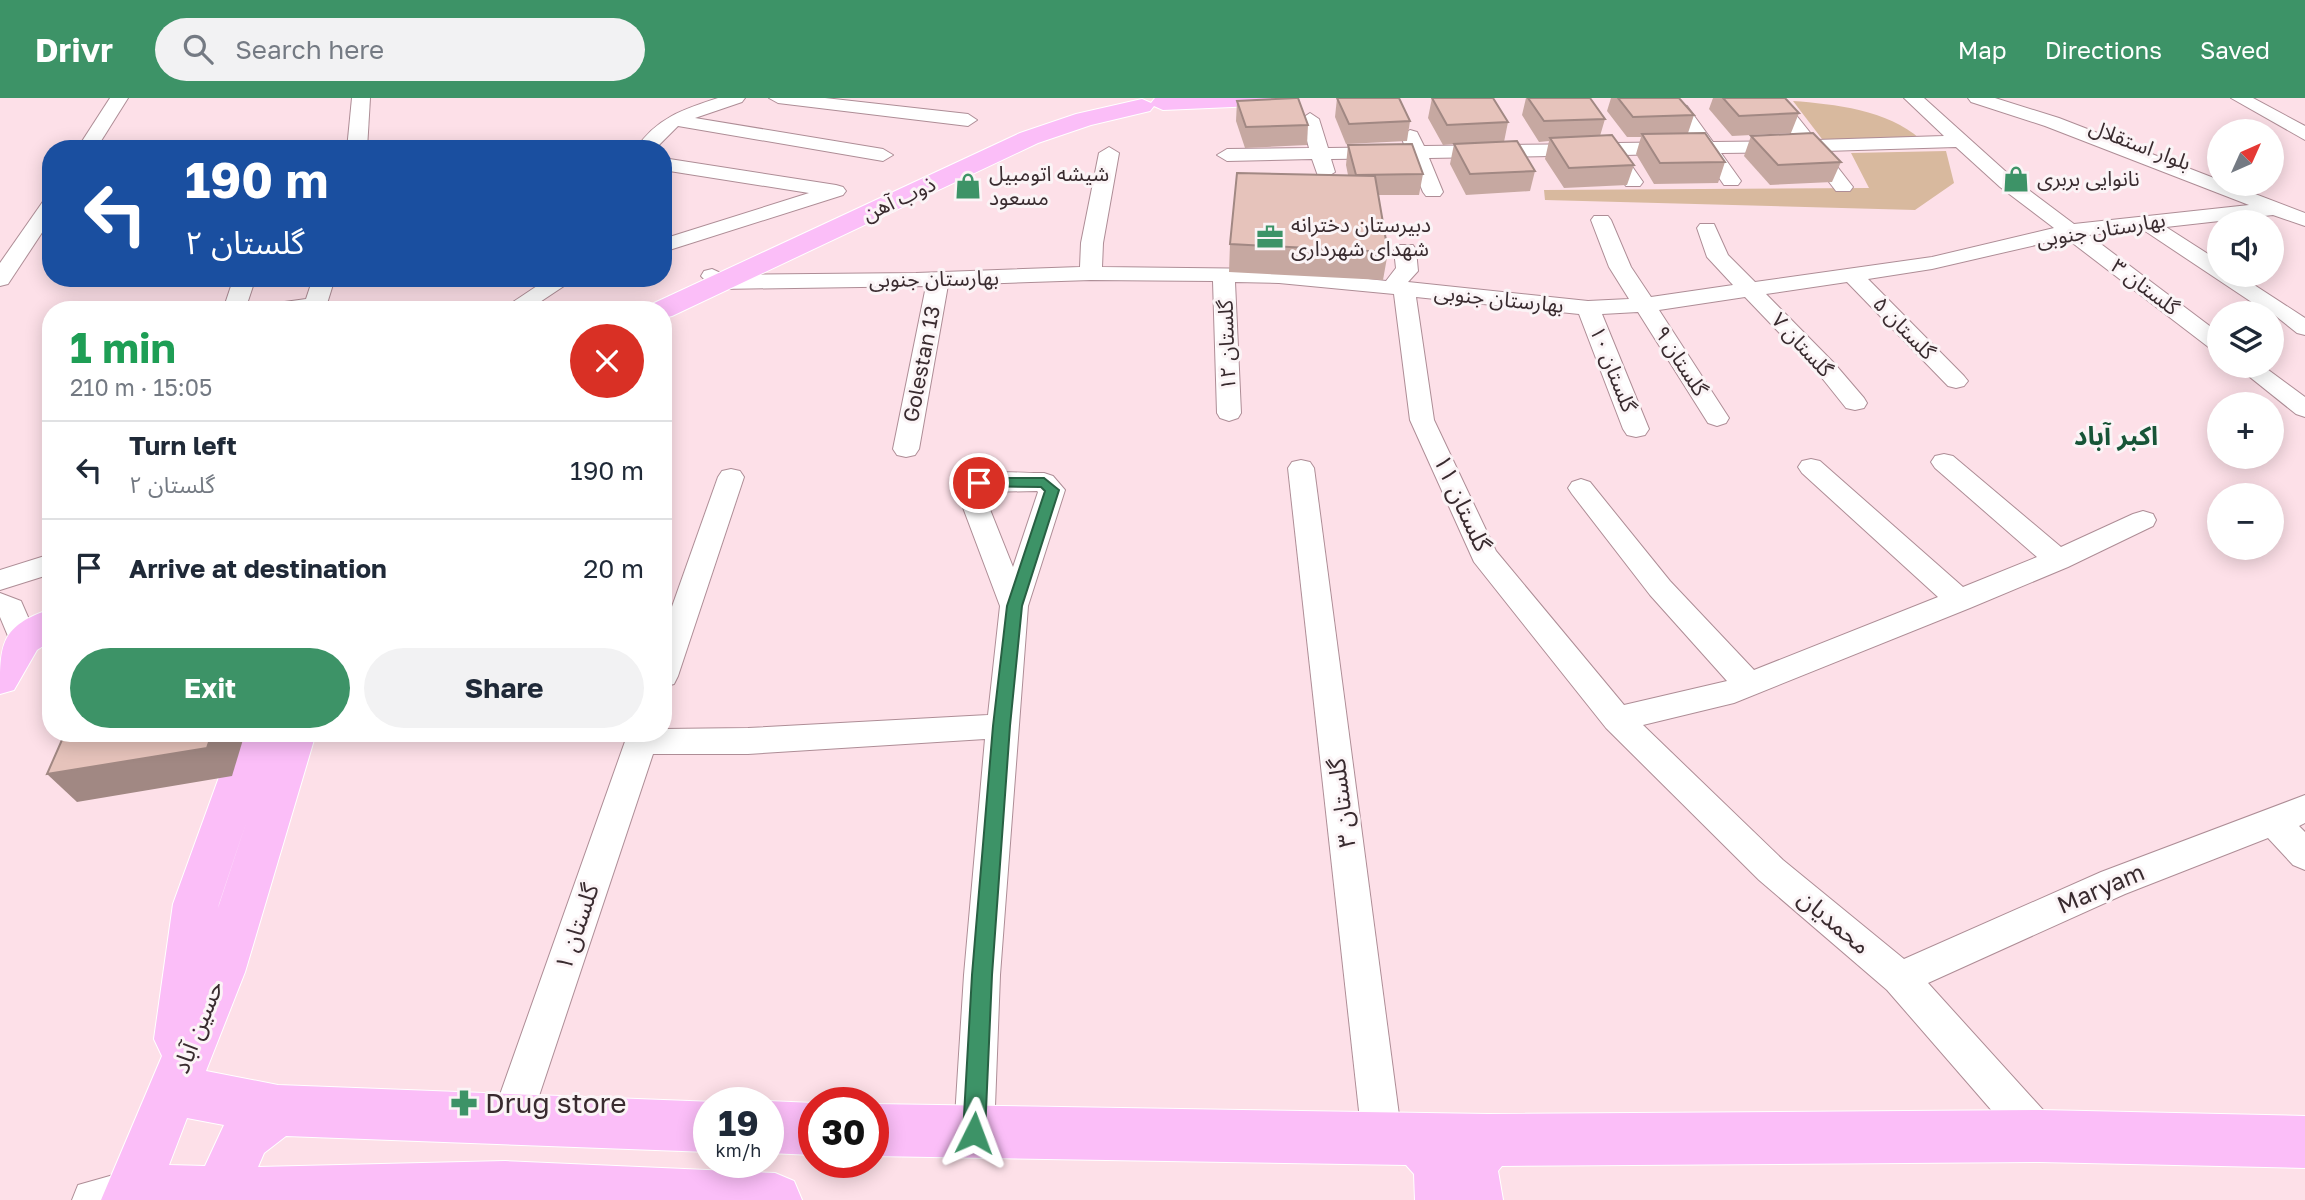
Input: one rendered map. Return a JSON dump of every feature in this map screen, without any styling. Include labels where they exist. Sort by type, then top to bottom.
[{"type":"main road","name":"ذوب آهن","points":[[672,304],[716,279],[1100,98]]},
{"type":"main road","points":[[1115,98],[1159,102],[1280,98]]},
{"type":"main road","name":"ذوب آهن","points":[[661,301],[1029,138],[1084,119],[1159,102]]},
{"type":"main road","points":[[0,679],[37,631]]},
{"type":"main road","name":"حسین آباد","points":[[172,1090],[196,904],[253,742]]},
{"type":"main road","name":"حسین آباد","points":[[172,1090],[221,972],[293,742]]},
{"type":"main road","points":[[693,1126],[278,1110],[172,1090],[117,1197],[504,1194],[775,1200]]},
{"type":"main road","points":[[239,1194],[231,1167],[246,1135],[278,1110]]},
{"type":"main road","points":[[889,1130],[1488,1140],[2039,1136],[2305,1142]]},
{"type":"main road","points":[[1400,1138],[1433,1154],[1442,1174],[1442,1200]]},
{"type":"main road","points":[[1476,1200],[1471,1166],[1488,1140]]},
{"type":"street","points":[[92,140],[119,98]]},
{"type":"street","points":[[358,140],[360,98]]},
{"type":"street","points":[[650,140],[675,120],[736,98]]},
{"type":"street","points":[[778,98],[968,121]]},
{"type":"street","name":"گلستان ۳","points":[[1913,98],[2007,183],[2207,335]]},
{"type":"street","name":"بلوار استقلال","points":[[1977,98],[2052,122],[2271,209],[2304,210]]},
{"type":"street","name":"بلوار استقلال","points":[[2023,98],[2207,170]]},
{"type":"street","points":[[2240,98],[2305,134]]},
{"type":"street","points":[[1778,104],[1843,187]]},
{"type":"street","points":[[1681,110],[1731,181]]},
{"type":"street","points":[[1310,119],[1330,192]]},
{"type":"street","points":[[675,120],[883,155]]},
{"type":"street","points":[[1405,123],[1433,192]]},
{"type":"street","points":[[1596,126],[1633,182]]},
{"type":"street","points":[[1504,132],[1524,172]]},
{"type":"street","points":[[1227,155],[1708,148],[1963,141]]},
{"type":"street","points":[[1091,272],[1092,243],[1109,153]]},
{"type":"street","points":[[672,165],[836,191],[672,243]]},
{"type":"street","name":"بلوار استقلال","points":[[2271,196],[2304,210]]},
{"type":"street","name":"بهارستان جنوبی","points":[[2266,210],[2271,209]]},
{"type":"street","points":[[0,279],[42,217]]},
{"type":"street","name":"گلستان ۹","points":[[1601,219],[1620,267],[1717,418]]},
{"type":"street","name":"بهارستان جنوبی","points":[[716,279],[938,279],[1091,272],[1279,276],[1588,308],[1644,305],[1932,263],[2070,231],[2145,222],[2207,221]]},
{"type":"street","points":[[2145,222],[2207,263]]},
{"type":"street","name":"گلستان ۷","points":[[1707,228],[1718,257],[1826,368],[1855,403]]},
{"type":"street","points":[[1399,287],[1399,276],[1407,271],[1405,250]]},
{"type":"street","name":"گلستان ۵","points":[[1852,275],[1956,381]]},
{"type":"street","name":"گلستان ۱۲","points":[[1224,276],[1229,413]]},
{"type":"street","name":"Golestan 13","points":[[906,449],[938,279]]},
{"type":"street","points":[[527,301],[550,287]]},
{"type":"street","name":"گلستان ۱۱","points":[[1399,287],[1422,419],[1484,555],[1617,719]]},
{"type":"street","points":[[2242,287],[2305,328]]},
{"type":"street","name":"گلستان ۱۰","points":[[1588,308],[1636,429]]},
{"type":"street","points":[[2264,378],[2305,409]]},
{"type":"street","points":[[1944,462],[2058,560]]},
{"type":"street","points":[[1811,467],[1960,601]]},
{"type":"street","name":"گلستان ۳","points":[[1301,468],[1400,1138]]},
{"type":"street","points":[[672,650],[732,477]]},
{"type":"street","points":[[1581,488],[1660,587],[1748,684]]},
{"type":"street","points":[[1617,719],[1723,695],[1960,601],[2058,560],[2143,520]]},
{"type":"street","points":[[0,580],[42,567]]},
{"type":"street","points":[[0,603],[11,608],[37,631]]},
{"type":"street","points":[[974,1133],[982,975],[1014,606]]},
{"type":"street","name":"محمدیان","points":[[1617,719],[1771,870],[1900,978],[2039,1136]]},
{"type":"street","points":[[672,739],[748,741],[1002,726]]},
{"type":"street","name":"گلستان ۱","points":[[511,1120],[641,742]]},
{"type":"street","points":[[2290,815],[2305,855]]},
{"type":"street","name":"Maryam","points":[[1900,978],[2113,883],[2290,815]]},
{"type":"shaded area","points":[[1793,101],[1826,104],[1877,115],[1907,129],[1920,139],[1822,139]]},
{"type":"shaded area","points":[[1946,151],[1954,183],[1915,210],[1545,200],[1544,190],[1869,188],[1851,153]]},
{"type":"building","points":[[1298,98],[1308,125],[1246,127],[1237,101]]},
{"type":"building","points":[[1337,98],[1399,98],[1410,121],[1349,124]]},
{"type":"building","points":[[1432,98],[1493,98],[1508,122],[1447,125]]},
{"type":"building","points":[[1528,98],[1590,98],[1605,119],[1544,121]]},
{"type":"building","points":[[1618,98],[1679,98],[1694,115],[1633,117]]},
{"type":"building","points":[[1723,98],[1785,98],[1799,113],[1739,116]]},
{"type":"building","points":[[1705,133],[1725,162],[1660,163],[1642,134]]},
{"type":"building","points":[[1813,133],[1841,162],[1778,165],[1751,136]]},
{"type":"building","points":[[1612,135],[1634,165],[1569,168],[1550,138]]},
{"type":"building","points":[[1517,141],[1535,171],[1470,174],[1454,144]]},
{"type":"building","points":[[1412,144],[1423,174],[1356,175],[1348,145]]},
{"type":"building","points":[[1237,173],[1375,176],[1388,252],[1230,244]]},
{"type":"building","points":[[61,742],[209,742],[207,748],[47,774]]},
{"type":"place","name":"نانوایی بربری","points":[[2016,179]]},
{"type":"place","name":"شیشه اتومبیل مسعود","points":[[968,186]]},
{"type":"place","name":"دبیرستان دخترانه شهدای شهرداری","points":[[1270,237]]},
{"type":"place","name":"Drug store","points":[[464,1103]]},
{"type":"district","name":"اکبر آباد","points":[[2116,436]]},
{"type":"route","points":[[974,1133],[982,975],[1014,606],[1052,490],[1044,482],[979,483]]}]
